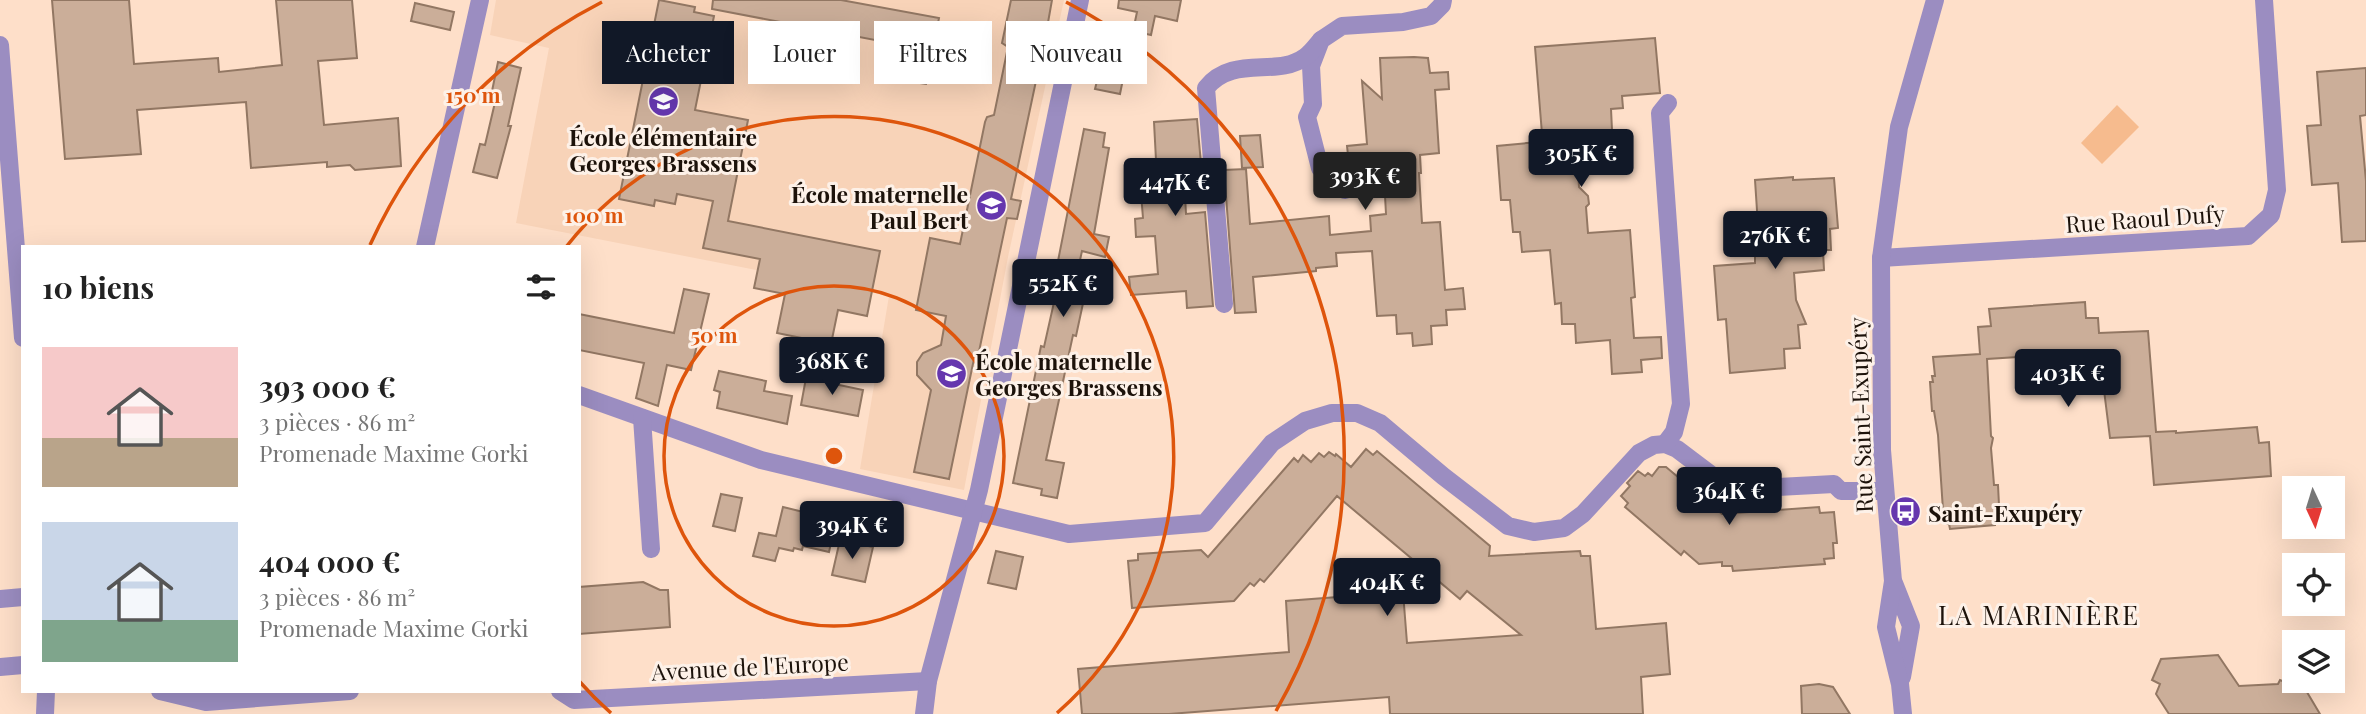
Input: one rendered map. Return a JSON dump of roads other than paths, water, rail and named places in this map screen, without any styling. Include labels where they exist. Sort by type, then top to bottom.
[{"type":"street","points":[[425,245],[480,0]]},
{"type":"street","points":[[924,714],[928,681],[973,512],[1080,0]]},
{"type":"street","points":[[1224,304],[1206,88],[1214,77],[1234,70],[1284,64],[1304,58],[1321,40],[1342,26],[1403,22],[1431,16],[1442,5],[1443,0]]},
{"type":"street","name":"Rue Saint-Exupéry","points":[[1903,714],[1900,684],[1886,627],[1893,581],[1882,440],[1881,258],[1899,127],[1935,0]]},
{"type":"street","name":"Rue Raoul Dufy","points":[[1881,258],[2248,236],[2271,215],[2277,190],[2264,0]]},
{"type":"street","points":[[1321,40],[1311,66],[1313,104],[1307,117],[1320,168],[1345,190]]},
{"type":"street","points":[[0,45],[21,313]]},
{"type":"street","points":[[1665,444],[1674,432],[1682,404],[1660,113],[1668,103]]},
{"type":"street","points":[[581,396],[761,460],[1069,534],[1205,523],[1272,443],[1305,421],[1332,413],[1357,413],[1380,423],[1508,526],[1534,532],[1564,528],[1583,514],[1640,453],[1654,445],[1665,444],[1677,449],[1722,483],[1740,489],[1834,484],[1841,491],[1885,491]]},
{"type":"street","points":[[642,418],[651,549]]},
{"type":"street","name":"Rue Saint-Exupéry","points":[[1893,581],[1911,626],[1900,684]]},
{"type":"street","points":[[0,599],[21,597]]},
{"type":"street","points":[[0,667],[21,666]]},
{"type":"street","name":"Avenue de l'Europe","points":[[566,702],[928,681]]},
{"type":"street","points":[[45,714],[46,693]]},
{"type":"street","points":[[166,693],[207,708],[332,693]]},
{"type":"place","name":"École élémentaire Georges Brassens","points":[[663,102]]},
{"type":"place","name":"École maternelle Paul Bert","points":[[991,206]]},
{"type":"place","name":"École maternelle Georges Brassens","points":[[952,373]]},
{"type":"place","name":"Saint-Exupéry","points":[[1905,512]]},
{"type":"district","name":"LA MARINIÈRE","points":[[2039,614]]}]
